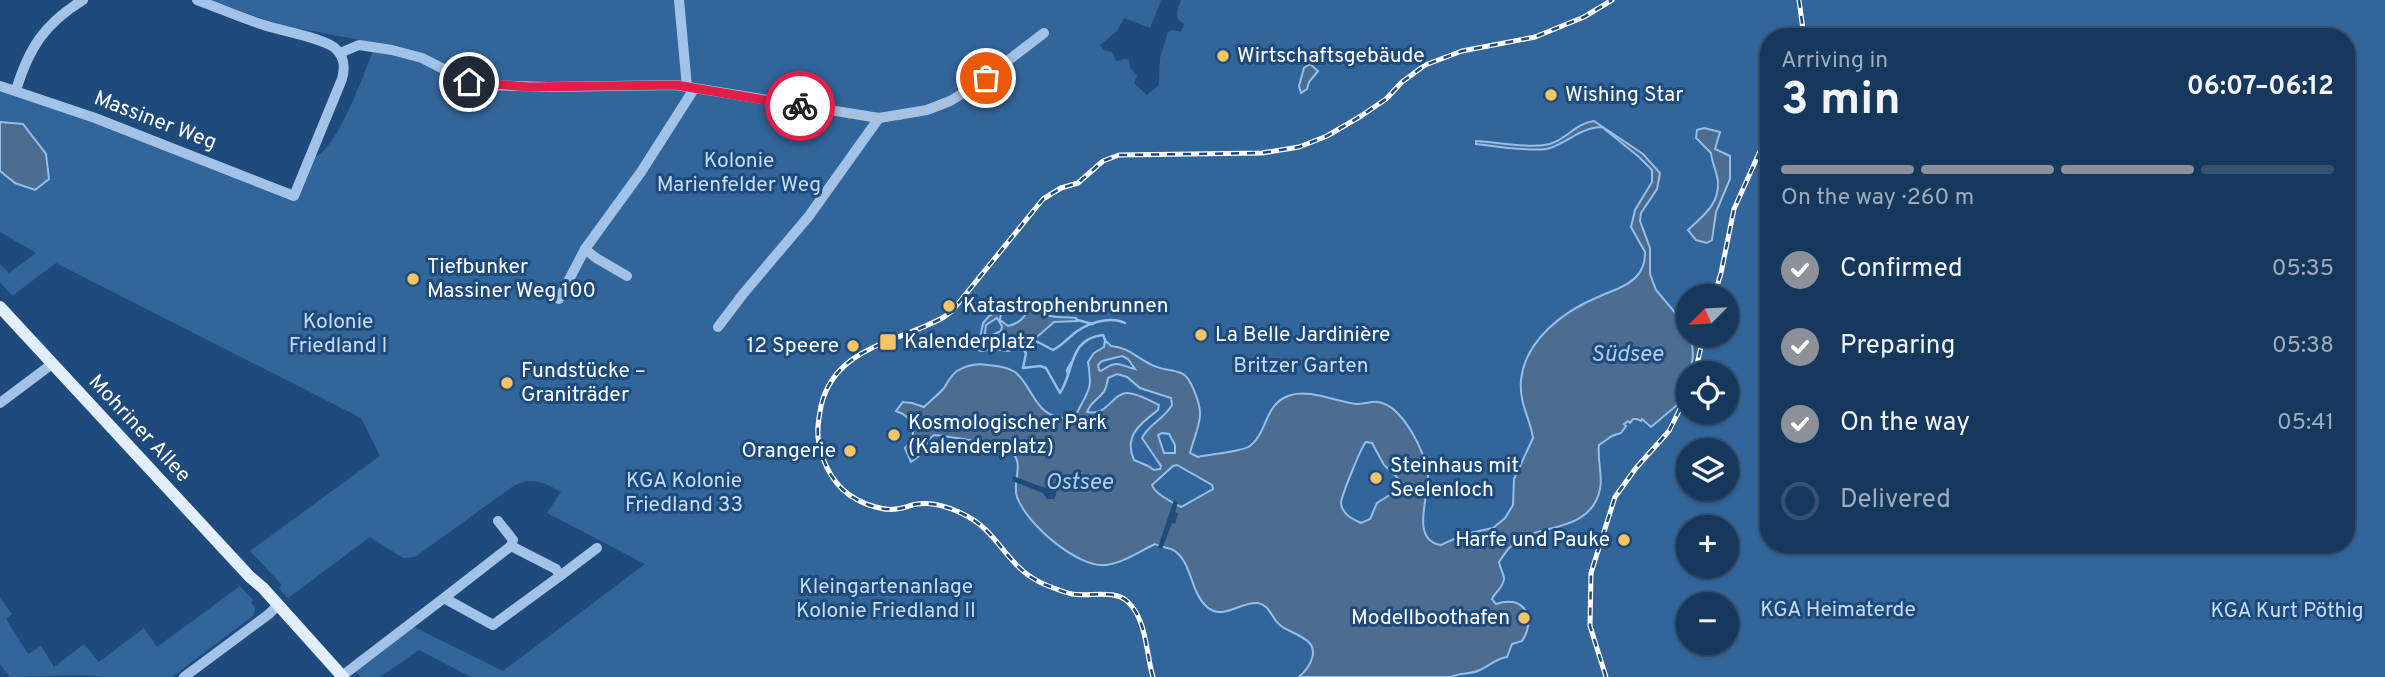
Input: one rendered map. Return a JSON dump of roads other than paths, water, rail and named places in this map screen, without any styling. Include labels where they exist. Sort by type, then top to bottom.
[{"type":"main road","name":"Mohriner Allee","points":[[0,307],[342,676]]},
{"type":"street","points":[[16,90],[33,46],[52,24],[83,0]]},
{"type":"street","points":[[197,0],[263,25],[326,43],[340,53],[359,45],[393,50],[422,58],[469,82],[483,85],[548,87],[653,84],[879,118],[927,110],[950,101],[972,88],[1044,33]]},
{"type":"street","points":[[559,299],[585,249],[642,170],[691,88],[679,0]]},
{"type":"street","name":"Massiner Weg","points":[[0,86],[95,118],[295,196],[344,74],[340,53]]},
{"type":"street","points":[[718,327],[809,216],[879,118]]},
{"type":"street","points":[[585,249],[627,276]]},
{"type":"street","points":[[0,403],[52,363]]},
{"type":"street","points":[[342,676],[511,546],[513,540],[498,521]]},
{"type":"street","points":[[511,546],[556,569],[560,576]]},
{"type":"street","points":[[444,597],[493,625],[597,548]]},
{"type":"street","points":[[184,677],[277,606]]},
{"type":"water","points":[[1310,64],[1318,71],[1307,89],[1301,93],[1299,86],[1304,68]]},
{"type":"water","points":[[1594,121],[1643,154],[1660,173],[1657,189],[1641,213],[1640,221],[1650,248],[1650,274],[1656,290],[1676,314],[1676,347],[1692,347],[1693,357],[1692,361],[1676,361],[1676,406],[1651,427],[1642,419],[1633,419],[1630,423],[1628,421],[1621,433],[1599,445],[1600,489],[1588,512],[1568,524],[1521,538],[1499,562],[1504,579],[1492,599],[1496,604],[1514,602],[1520,605],[1528,617],[1522,641],[1512,644],[1507,657],[1476,672],[1451,677],[1299,677],[1312,658],[1309,642],[1280,625],[1266,607],[1258,603],[1219,612],[1207,607],[1197,594],[1181,557],[1175,551],[1155,544],[1106,565],[1081,559],[1054,542],[1022,508],[1016,490],[1017,459],[1007,448],[934,435],[920,455],[911,462],[905,448],[912,437],[912,426],[907,417],[896,411],[903,402],[924,407],[942,391],[957,371],[969,365],[984,364],[1015,372],[1042,409],[1049,414],[1071,418],[1078,411],[1089,389],[1088,362],[1094,353],[1104,347],[1105,340],[1111,346],[1127,350],[1154,366],[1185,375],[1195,392],[1200,411],[1190,453],[1198,457],[1250,446],[1260,434],[1274,406],[1288,396],[1305,394],[1357,404],[1378,402],[1387,405],[1404,421],[1423,454],[1428,483],[1423,526],[1431,541],[1441,545],[1465,534],[1493,528],[1505,518],[1513,505],[1514,479],[1533,438],[1521,389],[1524,366],[1530,352],[1548,329],[1572,310],[1623,286],[1639,274],[1645,252],[1631,227],[1635,210],[1652,182],[1652,170],[1602,127],[1588,129],[1543,149],[1476,144],[1476,141],[1544,145],[1558,141],[1581,125]],"holes":[[[1122,356],[1128,359],[1135,369],[1115,364],[1099,370],[1098,365],[1102,361]],[[1117,374],[1127,377],[1140,388],[1171,398],[1172,405],[1169,410],[1142,438],[1161,466],[1160,469],[1154,470],[1134,460],[1131,451],[1135,431],[1158,410],[1159,405],[1138,395],[1126,393],[1100,411],[1087,412],[1104,391],[1108,378]],[[1169,434],[1175,445],[1175,453],[1164,453],[1158,435]],[[1366,442],[1372,443],[1384,465],[1403,483],[1401,488],[1377,503],[1370,519],[1361,523],[1346,514],[1341,504],[1347,483]],[[1177,465],[1212,485],[1213,489],[1181,507],[1160,495],[1152,485]]]},
{"type":"water","points":[[0,122],[23,124],[46,154],[49,179],[35,190],[15,183],[0,171]]},
{"type":"water","points":[[1704,128],[1720,132],[1715,149],[1730,156],[1730,179],[1716,212],[1712,240],[1707,243],[1696,240],[1688,230],[1709,210],[1718,190],[1711,153],[1696,138],[1697,130]]},
{"type":"water","points":[[1027,301],[1045,314],[1076,318],[1077,321],[1054,322],[1037,337],[1009,351],[981,351],[969,347],[980,338],[983,323],[989,316]],"holes":[[[1025,304],[1027,311],[1018,322],[1008,326],[1000,320],[1001,313]],[[997,318],[1002,326],[1001,331],[988,337],[985,333],[986,325]]]},
{"type":"waterway","points":[[1077,320],[1093,324]]},
{"type":"waterway","points":[[1032,339],[1053,350],[1090,325],[1104,320],[1125,323]]},
{"type":"waterway","points":[[1021,346],[1026,353],[1023,368],[1046,368],[1060,393],[1078,349],[1092,338],[1103,335],[1105,340]]},
{"type":"waterway","points":[[1068,375],[1067,370],[1071,363]]},
{"type":"railway","points":[[1153,677],[1139,618],[1123,598],[1072,594],[1032,578],[986,530],[952,509],[934,504],[899,509],[881,508],[860,501],[842,489],[827,467],[818,438],[821,406],[828,386],[854,358],[926,326],[952,311],[1043,199],[1061,188],[1078,183],[1103,161],[1119,155],[1262,153],[1299,147],[1327,136],[1361,116],[1386,99],[1402,82],[1425,65],[1462,51],[1535,37],[1584,17],[1612,0]]},
{"type":"railway","points":[[1799,0],[1803,28]]},
{"type":"railway","points":[[1718,284],[1734,209],[1760,151]]},
{"type":"railway","points":[[1698,361],[1701,347]]},
{"type":"railway","points":[[1606,677],[1590,626],[1591,573],[1615,497],[1636,468],[1669,431],[1676,417]]},
{"type":"place","name":"Wirtschaftsgebäude","points":[[1223,56]]},
{"type":"place","name":"Wishing Star","points":[[1551,95]]},
{"type":"place","name":"Tiefbunker Massiner Weg 100","points":[[413,279]]},
{"type":"place","name":"Katastrophenbrunnen","points":[[949,306]]},
{"type":"place","name":"La Belle Jardinière","points":[[1201,335]]},
{"type":"place","name":"Kalenderplatz","points":[[888,342]]},
{"type":"place","name":"12 Speere","points":[[853,346]]},
{"type":"place","name":"Fundstücke – Graniträder","points":[[507,383]]},
{"type":"place","name":"Kosmologischer Park (Kalenderplatz)","points":[[894,435]]},
{"type":"place","name":"Orangerie","points":[[850,451]]},
{"type":"place","name":"Steinhaus mit Seelenloch","points":[[1376,478]]},
{"type":"place","name":"Harfe und Pauke","points":[[1624,540]]},
{"type":"place","name":"Modellboothafen","points":[[1524,618]]},
{"type":"park label","name":"Kolonie Marienfelder Weg","points":[[739,173]]},
{"type":"park label","name":"Kolonie Friedland I","points":[[338,334]]},
{"type":"park label","name":"Britzer Garten","points":[[1301,366]]},
{"type":"park label","name":"KGA Kolonie Friedland 33","points":[[684,493]]},
{"type":"park label","name":"Kleingartenanlage Kolonie Friedland II","points":[[886,599]]},
{"type":"park label","name":"KGA Heimaterde","points":[[1838,610]]},
{"type":"park label","name":"KGA Kurt Pöthig","points":[[2287,611]]},
{"type":"water label","name":"Südsee","points":[[1627,355]]},
{"type":"water label","name":"Ostsee","points":[[1079,483]]}]
